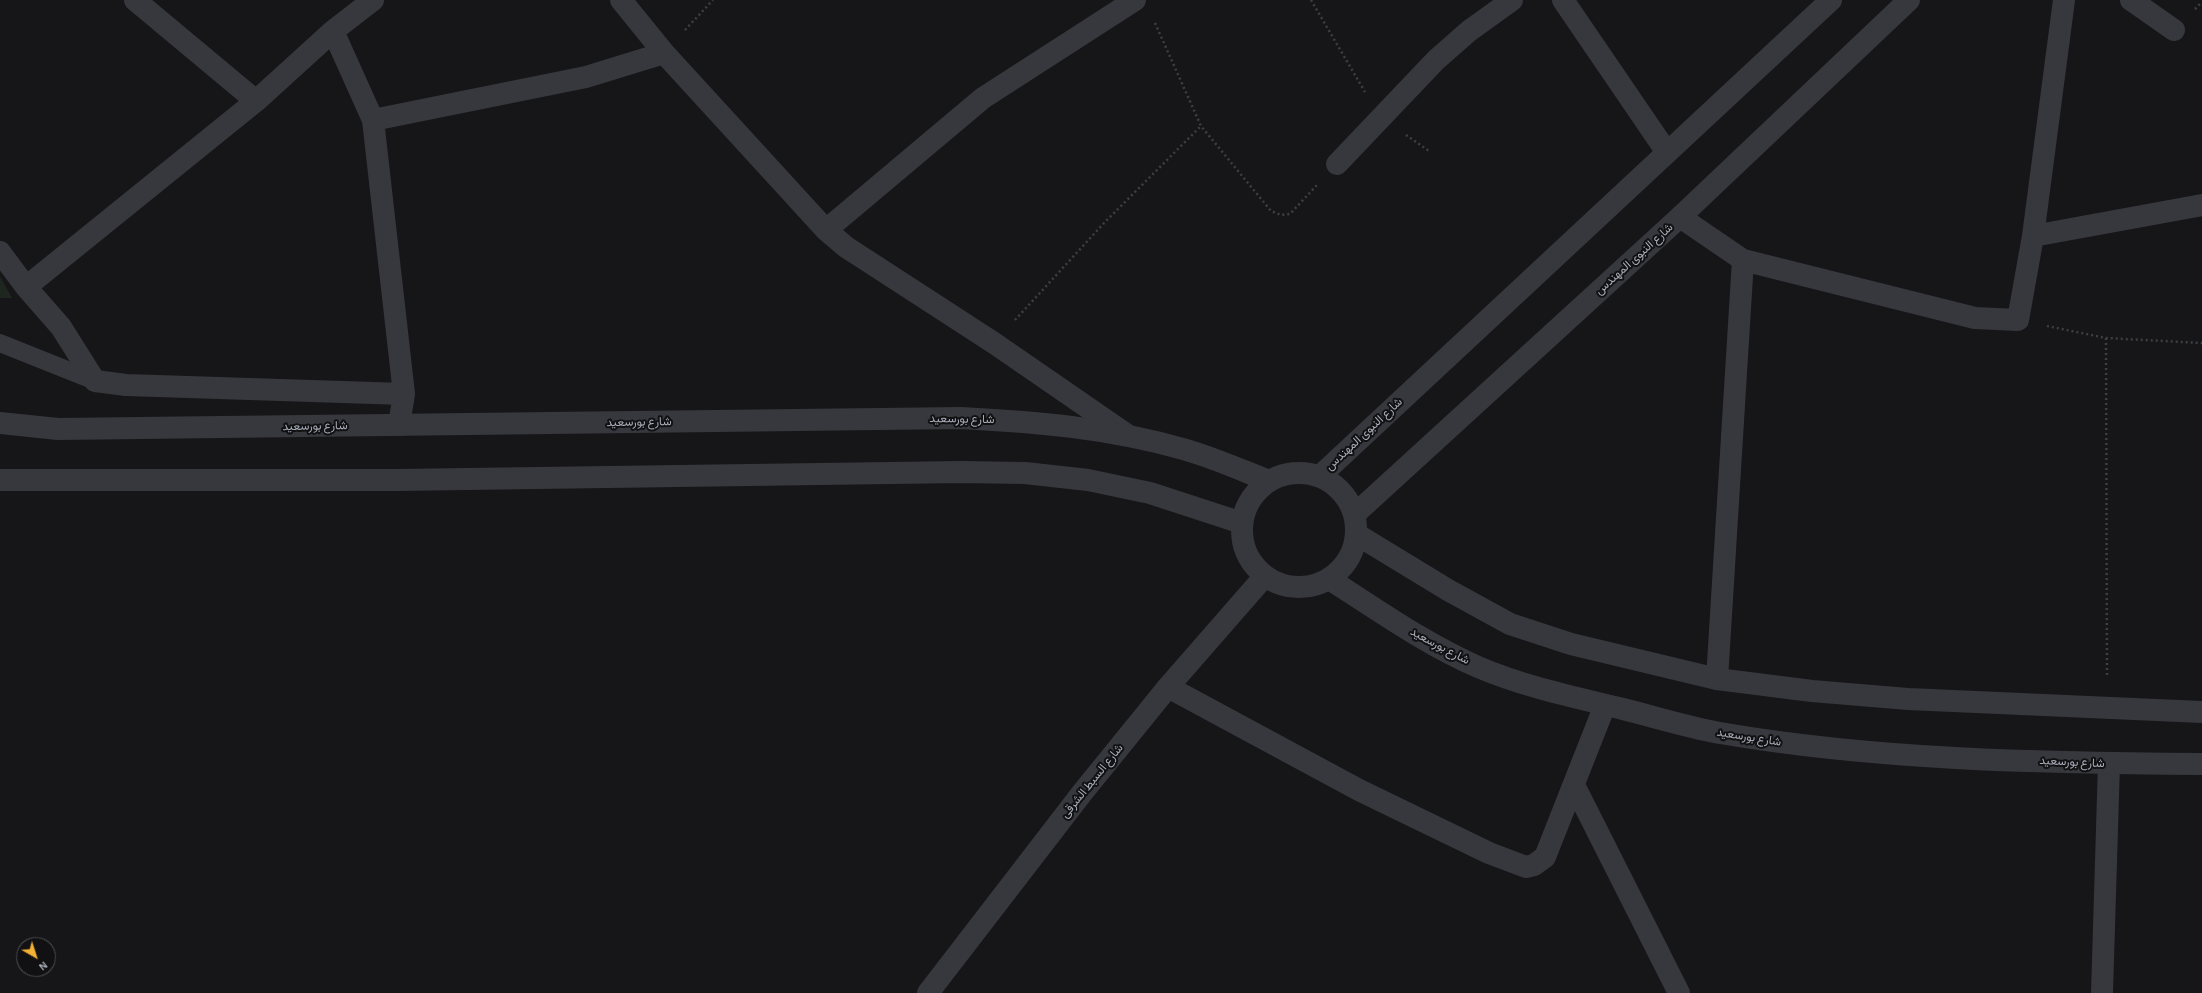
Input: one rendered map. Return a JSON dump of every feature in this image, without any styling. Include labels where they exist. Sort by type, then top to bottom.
[{"type":"street","points":[[135,0],[256,101]]},
{"type":"street","points":[[26,287],[256,101],[333,32],[373,0]]},
{"type":"street","points":[[621,0],[664,53],[826,230],[846,247],[994,343],[1126,434]]},
{"type":"street","points":[[826,230],[984,98],[1135,0]]},
{"type":"street","points":[[1337,164],[1380,117],[1436,60],[1469,30],[1512,0]]},
{"type":"street","points":[[1563,0],[1666,152]]},
{"type":"street","name":"شارع النبوى المهندس","points":[[1320,476],[1666,152],[1831,0]]},
{"type":"street","name":"شارع النبوى المهندس","points":[[1356,524],[1909,0]]},
{"type":"street","points":[[1680,217],[1743,260],[1975,318],[2018,320],[2033,236],[2064,0]]},
{"type":"street","points":[[2131,0],[2174,30]]},
{"type":"street","points":[[333,32],[372,120],[404,394],[399,426]]},
{"type":"street","points":[[372,120],[586,76],[664,53]]},
{"type":"street","points":[[2033,236],[2202,205]]},
{"type":"street","points":[[0,252],[26,287],[61,327],[95,381],[126,385],[404,394]]},
{"type":"street","points":[[1717,679],[1743,260]]},
{"type":"street","name":"شارع بورسعيد","points":[[0,423],[58,429],[961,418],[1044,422],[1126,434],[1185,449],[1269,481]]},
{"type":"street","points":[[0,480],[396,480],[961,472],[1025,473],[1088,480],[1150,493],[1242,523]]},
{"type":"street","points":[[1302,473],[1320,476],[1335,485],[1347,498],[1356,524],[1348,560],[1329,579],[1308,587],[1285,586],[1264,577],[1251,562],[1243,543],[1242,523],[1247,506],[1256,492],[1269,481],[1285,474],[1302,473]]},
{"type":"street","points":[[1356,524],[1448,590],[1510,624],[1571,644],[1717,679],[1812,691],[1908,699],[2107,706],[2202,712]]},
{"type":"street","name":"شارع السبط الشرقى","points":[[928,993],[1082,792],[1168,687],[1264,577]]},
{"type":"street","name":"شارع بورسعيد","points":[[1329,579],[1419,637],[1478,667],[1540,690],[1718,733],[1809,746],[1901,754],[2108,763],[2202,764]]},
{"type":"street","points":[[1168,687],[1359,790],[1489,853],[1526,867],[1534,865],[1545,857],[1605,705]]},
{"type":"street","points":[[2102,993],[2108,763]]},
{"type":"street","points":[[1574,785],[1679,993]]},
{"type":"lane","points":[[0,343],[95,381]]},
{"type":"path","points":[[664,53],[713,0]]},
{"type":"path","points":[[1311,0],[1380,117],[1429,151]]},
{"type":"path","points":[[1154,21],[1201,126],[1271,212],[1282,215],[1290,214],[1337,164]]},
{"type":"path","points":[[994,343],[1105,222],[1201,126]]},
{"type":"path","points":[[2018,320],[2106,338],[2202,343]]},
{"type":"path","points":[[2106,338],[2107,706]]},
{"type":"shaded area","points":[[0,276],[12,298],[0,298]]}]
